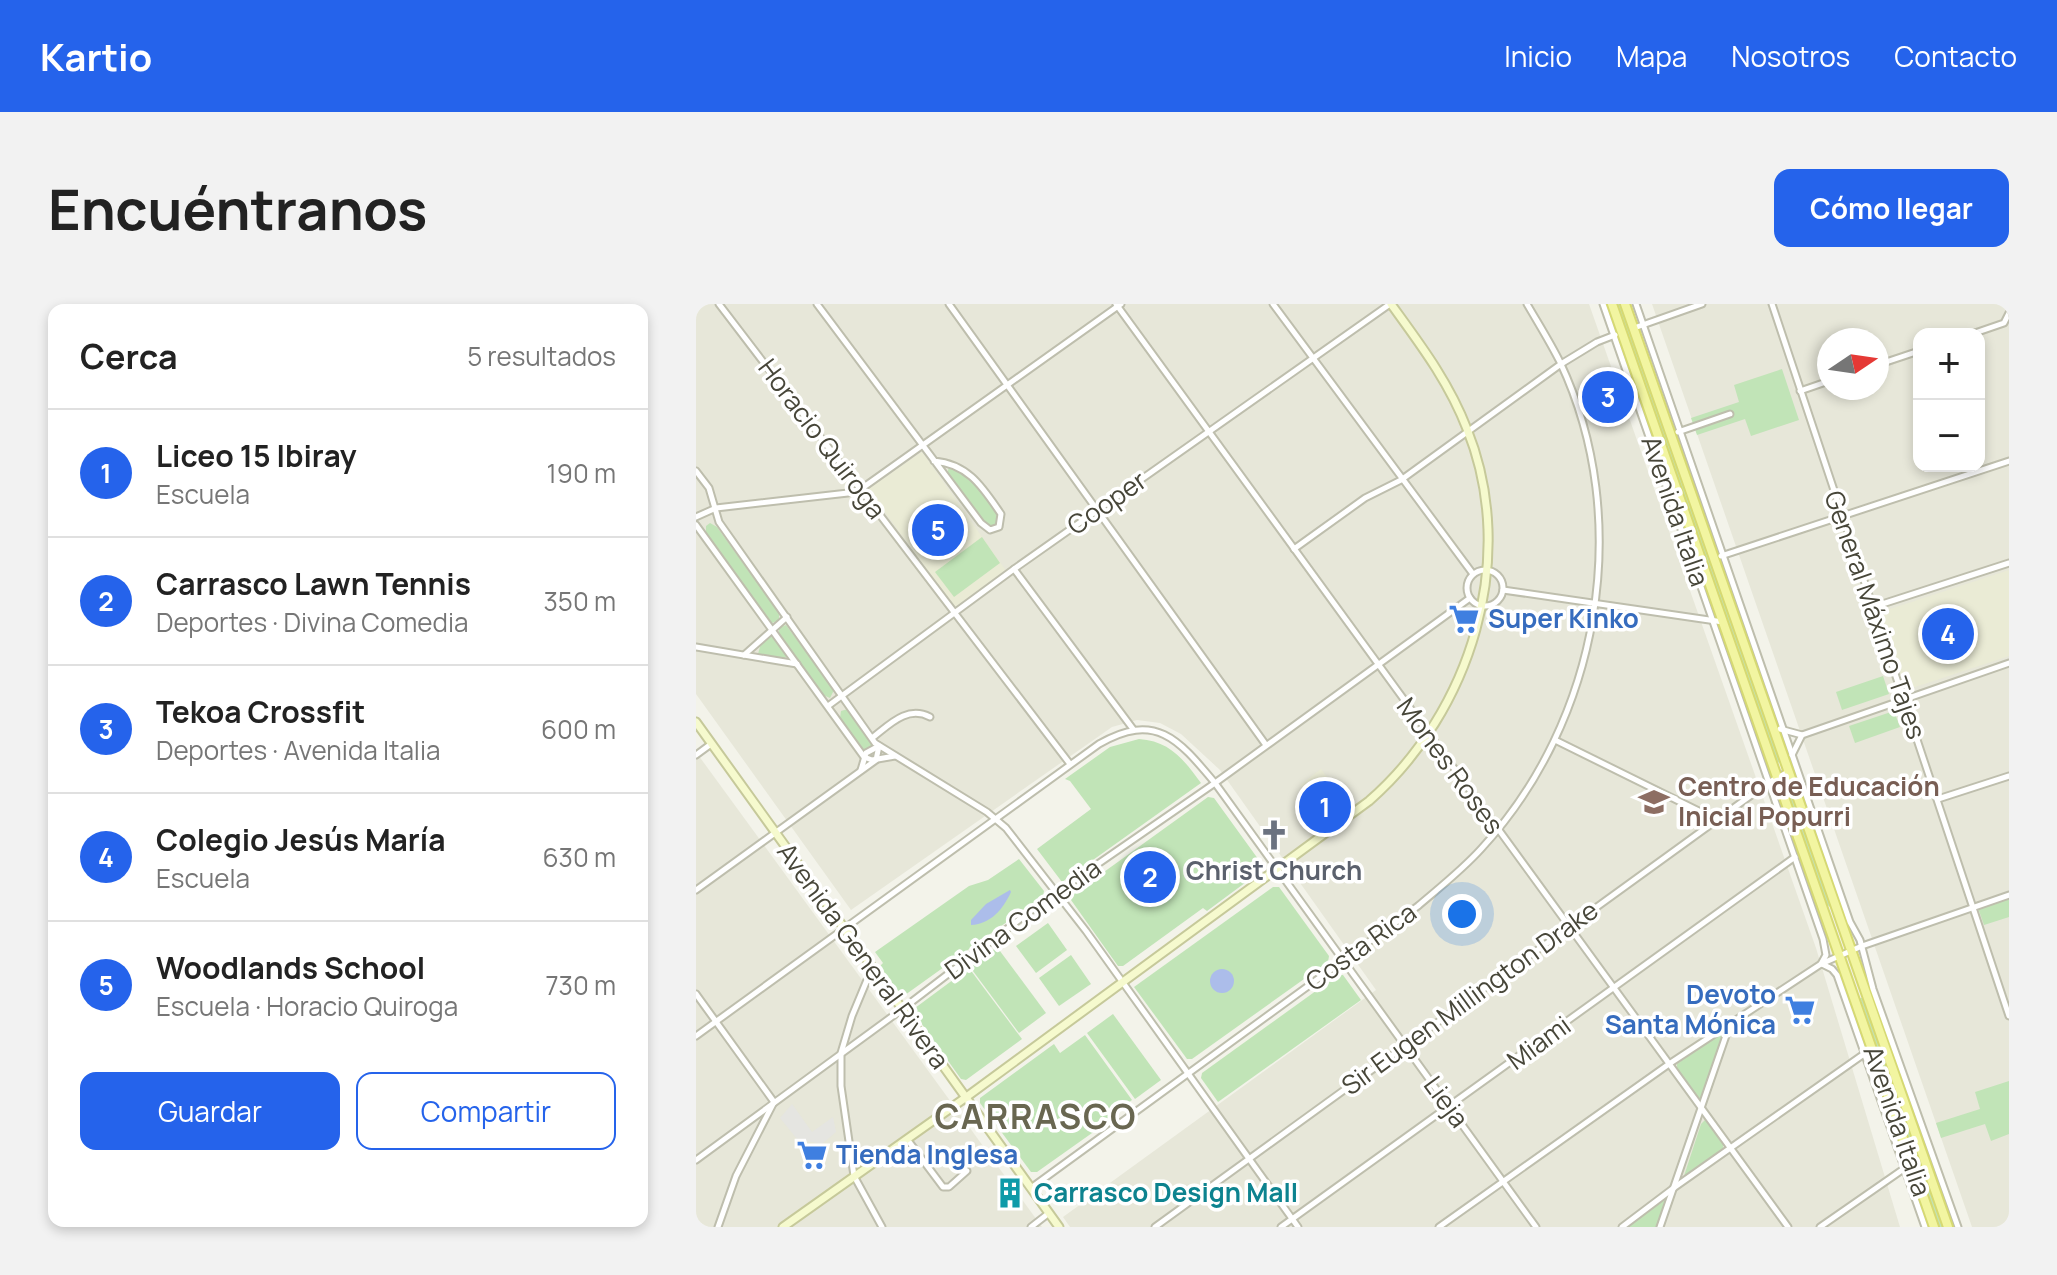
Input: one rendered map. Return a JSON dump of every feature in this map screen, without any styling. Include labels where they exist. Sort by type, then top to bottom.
[{"type":"main road","name":"Avenida Italia","points":[[1612,304],[1723,622],[1735,672],[1778,779],[1840,955],[1850,999],[1934,1227]]},
{"type":"main road","name":"Avenida Italia","points":[[1625,304],[1638,326],[1757,672],[1770,723],[1919,1131],[1948,1227]]},
{"type":"main road","points":[[1825,912],[1843,945],[1851,951]]},
{"type":"main road","points":[[1840,955],[1848,962],[1861,988],[1869,991]]},
{"type":"street","name":"Horacio Quiroga","points":[[719,304],[1070,764]]},
{"type":"street","points":[[817,304],[934,461],[986,528],[999,527],[1001,514],[976,478],[965,470],[934,461]]},
{"type":"street","points":[[949,304],[1266,745]]},
{"type":"street","points":[[1273,304],[1473,574]]},
{"type":"street","points":[[783,1227],[965,1098],[1369,801],[1396,775],[1428,736],[1447,706],[1464,669],[1481,606],[1486,569],[1486,508],[1468,431],[1448,387],[1390,304]]},
{"type":"street","name":"Cooper","points":[[828,706],[1014,569],[1390,304]]},
{"type":"street","name":"Costa Rica","points":[[1031,1188],[1418,906],[1459,872],[1497,830],[1528,787],[1555,740],[1582,665],[1595,604],[1599,553],[1597,503],[1586,439],[1561,364],[1527,304]]},
{"type":"street","name":"Avenida Italia","points":[[1603,304],[1712,621],[1735,672],[1768,783],[1823,939],[1826,955],[1821,964],[1835,972],[1850,999]]},
{"type":"street","name":"Avenida Italia","points":[[1636,304],[1638,326]]},
{"type":"street","points":[[1638,326],[1702,304]]},
{"type":"street","name":"General Máximo Tajes","points":[[1772,304],[1972,907],[2006,994],[2009,1016]]},
{"type":"street","points":[[696,517],[716,508],[861,489],[1118,305]]},
{"type":"street","name":"Mones Roses","points":[[1118,305],[1428,736],[1788,1227]]},
{"type":"street","points":[[1985,330],[2006,324],[2009,313]]},
{"type":"street","points":[[1294,549],[1358,503],[1401,480],[1561,364],[1615,335]]},
{"type":"street","points":[[1889,361],[1913,353]]},
{"type":"street","points":[[1800,391],[1817,385]]},
{"type":"street","points":[[1675,433],[1730,414]]},
{"type":"street","points":[[1718,557],[2009,461]]},
{"type":"street","points":[[696,471],[709,488],[719,522],[872,738],[879,746],[996,819],[1057,892],[1298,1227]]},
{"type":"street","points":[[696,525],[864,757],[876,760]]},
{"type":"street","points":[[1873,607],[2009,563]]},
{"type":"street","points":[[696,1036],[1070,764],[1112,736],[1133,729],[1014,569]]},
{"type":"street","points":[[1486,569],[1499,576],[1503,590],[1498,601],[1481,606],[1470,598],[1467,586],[1473,574],[1486,569]]},
{"type":"street","points":[[1503,590],[1723,622]]},
{"type":"street","name":"Divina Comedia","points":[[696,1160],[1057,892],[1215,783],[1470,598]]},
{"type":"street","points":[[743,656],[787,617]]},
{"type":"street","points":[[696,647],[797,664]]},
{"type":"street","points":[[1770,723],[1802,735],[2009,663]]},
{"type":"street","name":"Avenida Italia","points":[[1757,672],[1782,730],[1854,933],[1862,946],[1869,991]]},
{"type":"street","points":[[872,738],[906,715],[922,713],[930,717]]},
{"type":"street","name":"Avenida General Rivera","points":[[696,722],[1059,1227]]},
{"type":"street","name":"Lieja","points":[[1133,729],[1170,736],[1189,752],[1215,783],[1536,1227]]},
{"type":"street","points":[[1788,772],[1802,735]]},
{"type":"street","points":[[1555,740],[1717,820]]},
{"type":"street","points":[[696,755],[711,744]]},
{"type":"street","points":[[861,771],[869,750],[879,746]]},
{"type":"street","points":[[876,760],[879,746]]},
{"type":"street","points":[[696,890],[876,760],[896,756]]},
{"type":"street","name":"Sir Eugen Millington Drake","points":[[1155,1227],[1768,783],[1788,772]]},
{"type":"street","points":[[1938,799],[2009,776]]},
{"type":"street","name":"Miami","points":[[1281,1227],[1795,857]]},
{"type":"street","points":[[1439,1227],[1669,1064],[1821,964],[1862,946],[2009,895]]},
{"type":"street","points":[[1825,912],[1836,908]]},
{"type":"street","points":[[872,968],[841,1053],[843,1115],[854,1176],[882,1227]]},
{"type":"street","points":[[1850,999],[1869,991]]},
{"type":"street","points":[[696,994],[774,1102],[736,1176],[718,1227]]},
{"type":"street","name":"Avenida Italia","points":[[1856,1016],[1864,1054],[1925,1227]]},
{"type":"street","points":[[1660,1227],[1731,1022]]},
{"type":"street","points":[[1622,1227],[1864,1054]]},
{"type":"street","name":"Avenida Italia","points":[[1919,1131],[1958,1227]]},
{"type":"street","points":[[907,1139],[943,1187],[949,1187],[967,1171]]},
{"type":"street","points":[[1820,1227],[1905,1168]]},
{"type":"street","points":[[1031,1227],[1049,1213]]},
{"type":"shaded area","points":[[696,304],[1589,304],[1816,948],[1900,1227],[1070,1227],[1063,1217],[1376,990],[1220,770],[1181,734],[1160,723],[1137,720],[1112,727],[851,910],[696,694]]},
{"type":"shaded area","points":[[1652,304],[2009,304],[2009,1227],[1972,1227]]},
{"type":"shaded area","points":[[922,452],[1007,572],[956,609],[868,489]]},
{"type":"shaded area","points":[[2009,570],[2009,656],[1906,690],[1881,612]]},
{"type":"shaded area","points":[[696,752],[1042,1227],[696,1227]]},
{"type":"shaded area","points":[[1321,769],[1347,804],[1325,820],[1300,785]]},
{"type":"shaded area","name":"Tienda Inglesa","points":[[792,1104],[812,1132],[833,1117],[836,1132],[822,1144],[797,1139],[780,1118]]},
{"type":"green space","points":[[1616,304],[1622,304],[1781,760],[1779,763],[1774,758]]},
{"type":"green space","points":[[1782,369],[1799,420],[1751,436],[1745,419],[1697,435],[1691,418],[1739,402],[1734,385]]},
{"type":"green space","points":[[949,467],[972,477],[1000,514],[999,524],[992,528],[985,524],[947,474]]},
{"type":"green space","points":[[710,523],[717,527],[779,613],[779,620],[772,623],[769,620],[706,532],[706,526]]},
{"type":"green space","points":[[982,537],[1000,563],[954,597],[935,572]]},
{"type":"green space","points":[[786,625],[834,690],[830,698],[823,695],[779,634],[779,628]]},
{"type":"green space","points":[[773,635],[787,654],[785,659],[758,654],[761,643]]},
{"type":"green space","points":[[1883,676],[1889,694],[1842,710],[1836,692]]},
{"type":"green space","points":[[848,709],[873,745],[864,752],[840,718],[841,711]]},
{"type":"green space","points":[[1894,711],[1900,727],[1855,743],[1849,726]]},
{"type":"green space","points":[[1139,739],[1168,748],[1182,759],[1201,783],[1062,882],[1037,849],[1091,809],[1070,781],[1065,779],[1110,747]]},
{"type":"green space","points":[[1789,784],[1830,907],[1826,904],[1785,788]]},
{"type":"green space","points":[[1208,797],[1214,798],[1261,863],[1261,871],[1207,911],[1203,908],[1123,966],[1118,966],[1071,900],[1072,895]]},
{"type":"green space","points":[[1019,859],[1044,891],[1043,896],[905,995],[900,994],[880,966],[883,963],[875,952],[969,886],[988,880]]},
{"type":"green space","points":[[1273,887],[1279,887],[1329,956],[1328,962],[1192,1059],[1187,1059],[1134,987]]},
{"type":"green space","points":[[2009,898],[2009,917],[1984,925],[1978,908]]},
{"type":"green space","points":[[1048,923],[1067,950],[1036,973],[1016,946]]},
{"type":"green space","points":[[997,947],[1046,1013],[1019,1033],[970,967]]},
{"type":"green space","points":[[1071,955],[1091,984],[1059,1006],[1039,978]]},
{"type":"green space","points":[[969,968],[1022,1039],[966,1080],[961,1079],[914,1013],[915,1008]]},
{"type":"green space","points":[[1338,975],[1343,975],[1361,1000],[1218,1102],[1201,1078],[1202,1073]]},
{"type":"green space","points":[[1860,998],[1864,998],[1945,1227],[1939,1227]]},
{"type":"green space","points":[[1113,1014],[1161,1080],[1135,1099],[1087,1033]]},
{"type":"green space","points":[[1725,1029],[1700,1100],[1677,1070],[1677,1064]]},
{"type":"green space","points":[[1085,1035],[1132,1100],[1108,1118],[1109,1121],[1037,1172],[1031,1172],[980,1103],[980,1098],[1054,1044],[1060,1053]]},
{"type":"green space","points":[[2009,1081],[2009,1134],[1991,1141],[1985,1124],[1941,1138],[1936,1123],[1980,1109],[1975,1092]]},
{"type":"green space","points":[[1706,1119],[1723,1143],[1723,1148],[1683,1179],[1701,1124]]},
{"type":"green space","points":[[1666,1200],[1659,1227],[1626,1227],[1662,1201]]},
{"type":"water","points":[[1010,890],[996,914],[985,922],[971,925],[971,920],[986,904]]},
{"type":"water","points":[[1222,969],[1233,976],[1234,981],[1227,992],[1222,993],[1211,986],[1210,981],[1217,970]]},
{"type":"place","name":"Tekoa Crossfit","points":[[1608,397]]},
{"type":"place","name":"Woodlands School","points":[[938,530]]},
{"type":"place","name":"Super Kinko","points":[[1464,619]]},
{"type":"place","name":"Colegio Jesús María","points":[[1948,634]]},
{"type":"place","name":"Centro de Educación Inicial Popurri","points":[[1654,802]]},
{"type":"place","name":"Liceo 15 Ibiray","points":[[1325,807]]},
{"type":"place","name":"Christ Church","points":[[1274,835]]},
{"type":"place","name":"Carrasco Lawn Tennis","points":[[1150,877]]},
{"type":"place","name":"Devoto Santa Mónica","points":[[1800,1010]]},
{"type":"place","name":"Tienda Inglesa","points":[[812,1155]]},
{"type":"place","name":"Carrasco Design Mall","points":[[1010,1193]]},
{"type":"district","name":"CARRASCO","points":[[1036,1117]]}]
